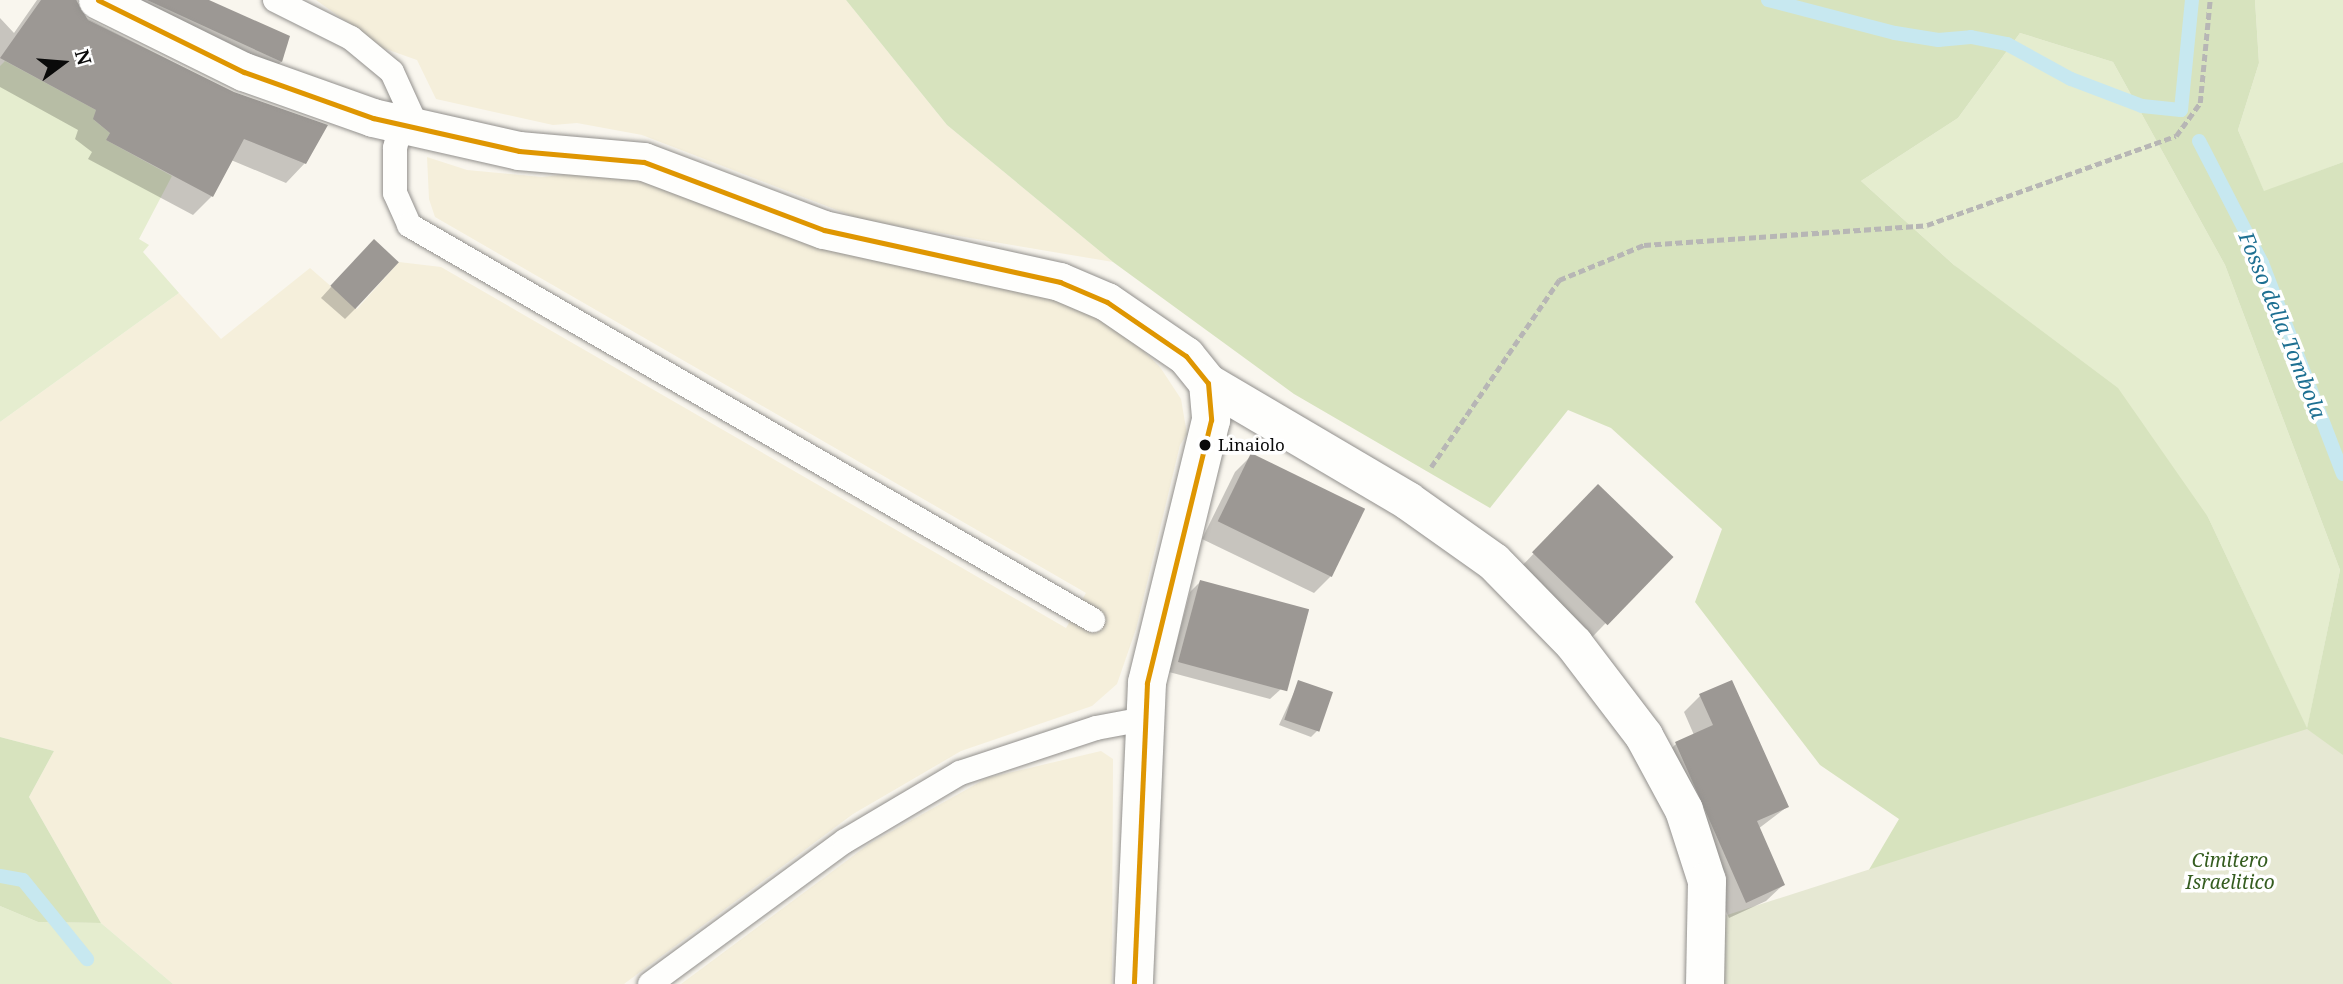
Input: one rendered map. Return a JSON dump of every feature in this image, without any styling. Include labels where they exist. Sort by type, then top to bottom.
[{"type":"street","points":[[98,0],[272,84],[410,127],[519,151],[644,162],[824,230],[1060,282],[1107,302],[1166,340],[1208,383],[1408,501],[1494,562],[1532,598],[1644,736],[1684,810],[1707,881],[1705,984]]},
{"type":"street","points":[[1134,984],[1144,719],[1153,647],[1208,443],[1208,383]]},
{"type":"lane","points":[[275,0],[351,38],[392,72],[410,127],[394,179],[399,206],[409,225],[1093,620]]},
{"type":"lane","points":[[650,984],[845,841],[960,773],[1097,728],[1144,719]]},
{"type":"path","points":[[1408,501],[1559,280],[1644,245],[1927,225],[2176,136],[2200,103],[2210,0]]},
{"type":"shaded area","points":[[316,0],[846,0],[947,125],[1113,262],[863,220],[642,135],[577,123],[553,125],[436,99],[417,60],[383,48]]},
{"type":"shaded area","points":[[427,157],[467,170],[542,177],[616,169],[1073,303],[1121,329],[1160,367],[1181,399],[1187,434],[1180,445],[1136,629],[1117,684],[1092,706],[961,751],[853,814],[624,984],[173,984],[101,923],[29,797],[54,751],[0,737],[0,422],[179,293],[221,339],[310,268],[357,309],[399,262],[441,267],[1066,628],[1086,593],[435,217],[429,199]]},
{"type":"shaded area","points":[[1101,751],[1113,759],[1112,984],[681,984],[869,844],[987,778]]},
{"type":"green space","points":[[846,0],[2255,0],[2259,63],[2238,130],[2264,191],[2343,162],[2343,984],[1857,890],[1899,819],[1820,765],[1695,602],[1722,529],[1611,428],[1568,410],[1490,508],[1294,394],[1113,262],[947,125]],"holes":[[[2020,33],[2113,62],[2225,265],[2340,570],[2307,728],[2208,517],[2118,388],[1954,265],[1861,181],[1958,118]]]},
{"type":"green space","points":[[2255,0],[2343,0],[2343,162],[2264,192],[2238,130],[2259,63]]},
{"type":"green space","points":[[2020,33],[2113,62],[2225,265],[2340,570],[2307,729],[2208,517],[1954,265],[1861,181],[1958,118]]},
{"type":"green space","points":[[5,61],[96,110],[94,120],[110,133],[106,140],[172,176],[139,239],[149,245],[143,252],[179,293],[0,422],[0,66]]},
{"type":"green space","name":"Cimitero Israelitico","points":[[2307,729],[2343,755],[2343,984],[1715,984],[1724,916]]},
{"type":"green space","points":[[0,737],[54,751],[29,797],[101,923],[38,922],[0,906]]},
{"type":"green space","points":[[0,906],[38,922],[101,923],[173,984],[0,984]]},
{"type":"building","points":[[41,0],[76,0],[88,20],[234,92],[328,125],[306,164],[244,139],[213,197],[106,140],[110,133],[93,119],[96,110],[0,58]]},
{"type":"building","points":[[147,0],[209,0],[290,36],[282,62]]},
{"type":"building","points":[[374,239],[399,262],[355,309],[330,286]]},
{"type":"building","points":[[1251,453],[1365,509],[1332,577],[1218,521]]},
{"type":"building","points":[[1598,484],[1674,557],[1608,625],[1532,552]]},
{"type":"building","points":[[1200,580],[1309,609],[1287,691],[1178,662]]},
{"type":"building","points":[[1298,680],[1333,692],[1319,732],[1284,720]]},
{"type":"building","points":[[1732,680],[1789,807],[1757,821],[1785,885],[1746,903],[1675,742],[1713,725],[1699,694]]},
{"type":"waterway","points":[[1768,0],[1895,33],[1938,40],[1971,37],[2007,44],[2071,79],[2142,106],[2181,110],[2192,0]]},
{"type":"waterway","name":"Fosso della Tombola","points":[[2199,141],[2262,263],[2343,474]]},
{"type":"waterway","points":[[0,876],[23,880],[87,959]]},
{"type":"transit line","points":[[98,0],[244,72],[373,118],[519,151],[644,162],[824,230],[1060,282],[1107,302],[1186,356],[1208,383],[1211,420],[1147,683],[1134,984]]},
{"type":"place","name":"Linaiolo","points":[[1205,445]]}]
